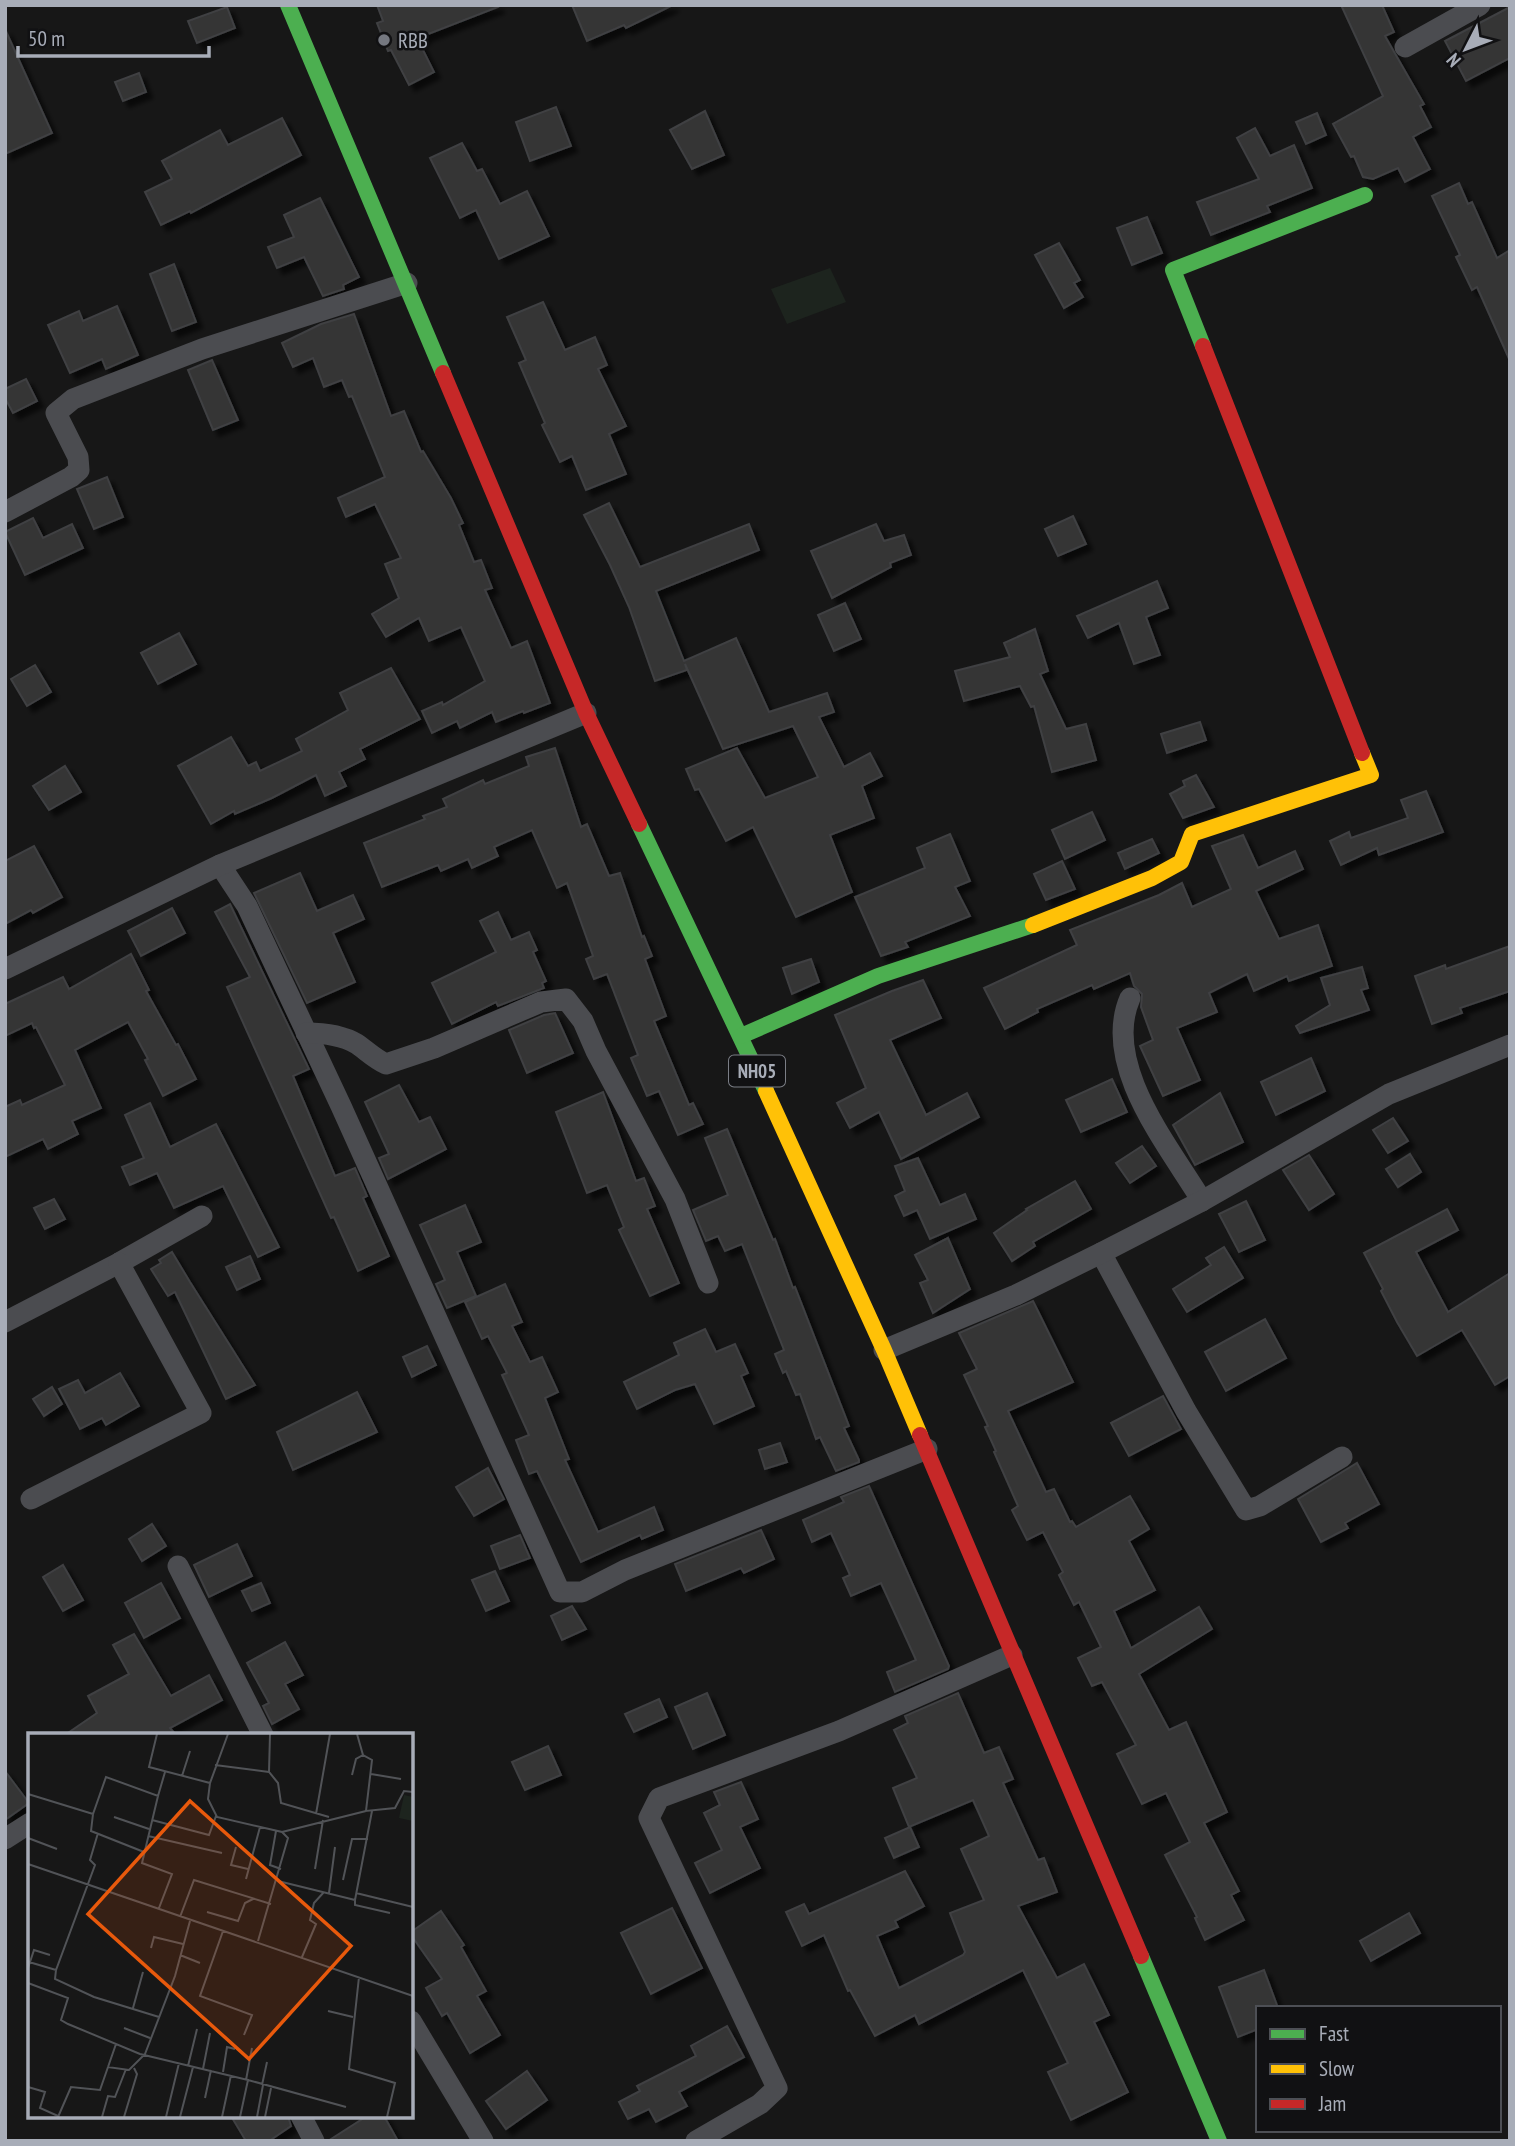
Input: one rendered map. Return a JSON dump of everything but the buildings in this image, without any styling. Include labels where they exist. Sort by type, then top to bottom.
[{"type":"main road","name":"NH05","points":[[288,5],[586,713],[741,1036],[884,1350],[1219,2141]]},
{"type":"main road","points":[[741,1036],[878,976],[1028,927],[1152,878],[1181,862],[1192,834],[1371,775],[1172,270],[1366,195]]},
{"type":"street","points":[[1405,47],[1480,5]]},
{"type":"street","points":[[5,512],[71,477],[79,470],[78,457],[56,413],[73,399],[202,349],[407,283]]},
{"type":"street","points":[[6,968],[220,865],[586,713]]},
{"type":"street","points":[[220,865],[247,906],[560,1592],[582,1592],[625,1570],[927,1449]]},
{"type":"street","points":[[1130,998],[1125,1011],[1122,1037],[1127,1063],[1146,1112],[1202,1201]]},
{"type":"street","points":[[306,1033],[326,1033],[356,1043],[372,1057],[386,1064],[434,1048],[541,1002],[566,999],[583,1021],[596,1051],[675,1199],[708,1283]]},
{"type":"street","points":[[884,1350],[1016,1295],[1101,1254],[1202,1201],[1389,1094],[1510,1045]]},
{"type":"street","points":[[5,1322],[202,1216]]},
{"type":"street","points":[[1101,1254],[1186,1411],[1246,1510],[1260,1506],[1342,1457]]},
{"type":"street","points":[[31,1500],[201,1413],[119,1263]]},
{"type":"street","points":[[178,1566],[262,1733]]},
{"type":"street","points":[[696,2141],[760,2104],[777,2088],[649,1818],[659,1798],[839,1731],[1012,1656]]},
{"type":"street","points":[[5,1839],[28,1824]]},
{"type":"street","points":[[413,2024],[483,2141]]},
{"type":"street","points":[[302,2118],[314,2141]]},
{"type":"shaded area","points":[[830,268],[846,302],[787,324],[771,289]]},
{"type":"traffic: fast","points":[[288,5],[443,373]]},
{"type":"traffic: fast","points":[[1203,346],[1173,270],[1365,195]]},
{"type":"traffic: fast","points":[[639,824],[766,1091]]},
{"type":"traffic: fast","points":[[741,1036],[878,976],[1033,925]]},
{"type":"traffic: fast","points":[[1141,1956],[1219,2141]]},
{"type":"traffic: slow","points":[[1033,925],[1152,878],[1181,862],[1192,834],[1371,775],[1362,753]]},
{"type":"traffic: slow","points":[[766,1091],[920,1435]]},
{"type":"traffic: jam","points":[[1203,346],[1362,753]]},
{"type":"traffic: jam","points":[[443,373],[586,713],[639,824]]},
{"type":"traffic: jam","points":[[920,1435],[1141,1956]]},
{"type":"place","name":"RBB","points":[[384,40]]}]
